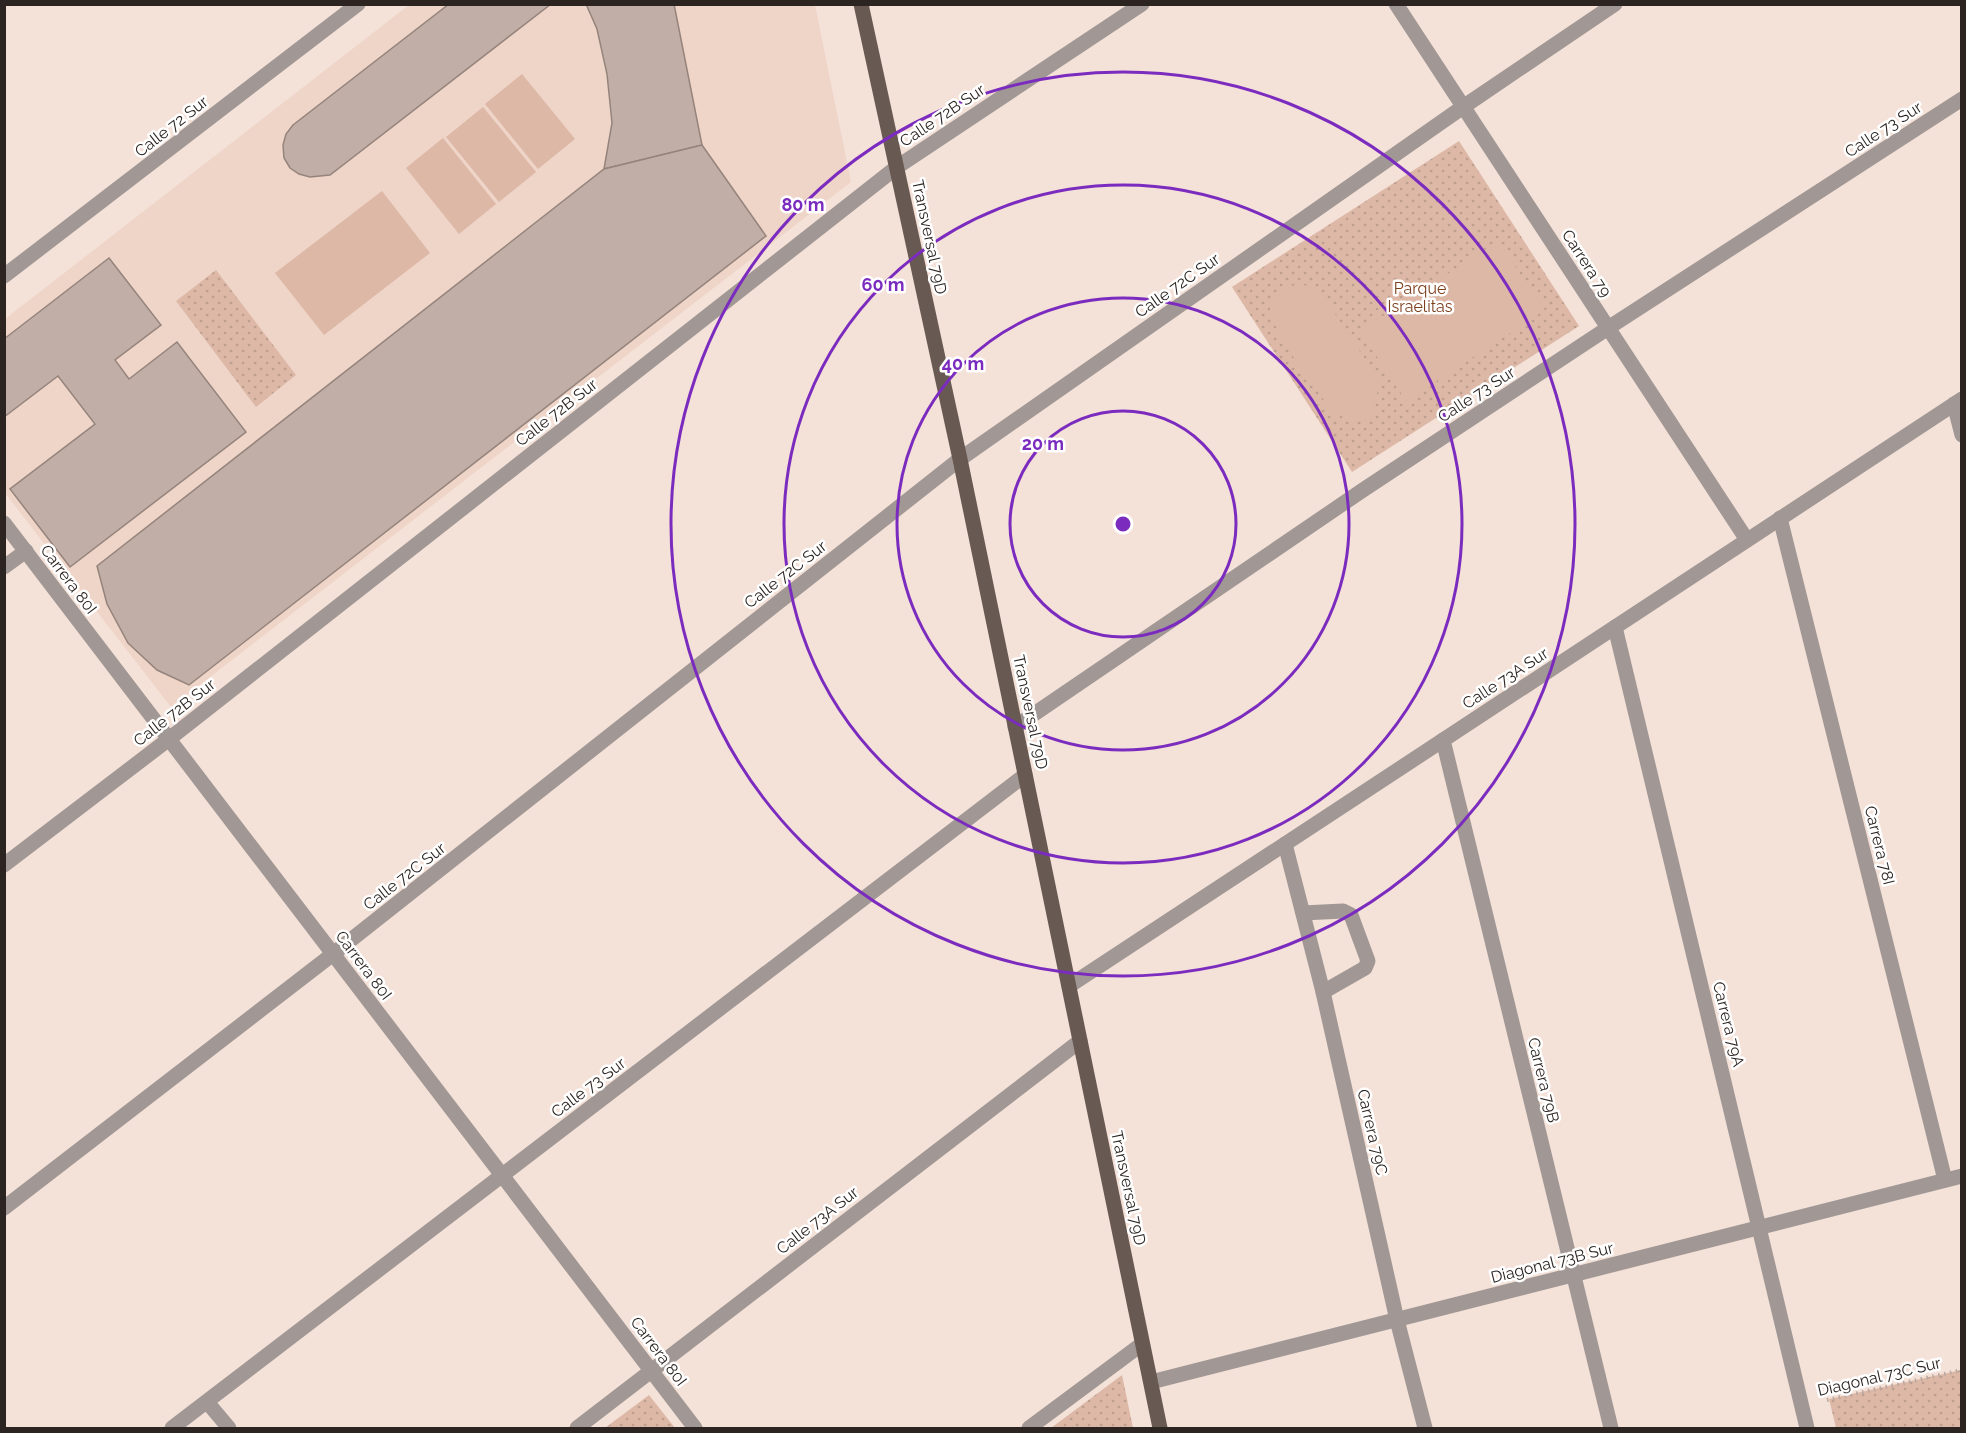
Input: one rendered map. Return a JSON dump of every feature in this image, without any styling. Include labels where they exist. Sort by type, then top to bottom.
[{"type":"main road","name":"Transversal 79D","points":[[861,4],[960,459],[1160,1428]]},
{"type":"street","name":"Calle 72 Sur","points":[[4,276],[358,4]]},
{"type":"street","name":"Calle 72B Sur","points":[[4,865],[169,739],[897,166],[1142,4]]},
{"type":"street","name":"Carrera 79","points":[[1396,4],[1747,540]]},
{"type":"street","name":"Calle 72C Sur","points":[[4,1208],[333,954],[960,459],[1463,107],[1615,4]]},
{"type":"street","name":"Calle 73 Sur","points":[[1015,727],[1353,496],[1962,99]]},
{"type":"street","name":"Calle 73A Sur","points":[[1069,986],[1958,402]]},
{"type":"street","points":[[1958,402],[1962,435]]},
{"type":"street","name":"Carrera 78I","points":[[1780,518],[1945,1180]]},
{"type":"street","name":"Carrera 80I","points":[[4,524],[695,1428]]},
{"type":"street","points":[[4,567],[26,551]]},
{"type":"street","name":"Carrera 79A","points":[[1615,627],[1808,1428]]},
{"type":"street","name":"Carrera 79B","points":[[1443,740],[1611,1428]]},
{"type":"street","name":"Calle 73 Sur","points":[[172,1428],[1025,774]]},
{"type":"street","name":"Carrera 79C","points":[[1285,844],[1323,992],[1397,1320],[1425,1428]]},
{"type":"street","points":[[1303,913],[1343,911],[1351,915],[1368,961],[1365,968],[1323,992]]},
{"type":"street","name":"Calle 73A Sur","points":[[577,1428],[1080,1041]]},
{"type":"street","name":"Diagonal 73B Sur","points":[[1151,1382],[1962,1176]]},
{"type":"street","points":[[1029,1428],[1143,1344]]},
{"type":"street","points":[[207,1402],[229,1428]]},
{"type":"path","name":"Diagonal 73C Sur","points":[[1802,1406],[1962,1370]]},
{"type":"shaded area","points":[[409,5],[815,5],[851,182],[171,707],[5,493],[5,319]]},
{"type":"green space","points":[[522,74],[575,139],[538,169],[485,104]]},
{"type":"green space","points":[[483,107],[536,172],[499,202],[446,137]]},
{"type":"green space","points":[[443,138],[496,204],[459,234],[406,168]]},
{"type":"green space","name":"Parque Israelitas","points":[[1459,141],[1579,326],[1352,472],[1232,287]]},
{"type":"green space","points":[[382,191],[430,253],[324,335],[275,273]]},
{"type":"green space","points":[[1498,241],[1545,310],[1406,401],[1360,331]]},
{"type":"green space","points":[[216,270],[296,375],[256,407],[176,301]]},
{"type":"green space","points":[[1298,283],[1319,290],[1379,380],[1376,402],[1371,416],[1356,422],[1333,413],[1279,337],[1270,309],[1277,294]]},
{"type":"green space","points":[[1961,1370],[1961,1428],[1836,1428],[1829,1399]]},
{"type":"green space","points":[[1122,1375],[1133,1428],[1051,1428]]},
{"type":"green space","points":[[649,1395],[675,1428],[605,1428]]},
{"type":"building","points":[[449,4],[551,4],[330,175],[310,177],[290,168],[284,158],[283,145],[286,134],[293,125]]},
{"type":"building","points":[[586,4],[674,4],[702,145],[604,169],[612,123],[607,74],[597,29]]},
{"type":"building","points":[[702,145],[766,236],[189,685],[157,670],[128,643],[107,604],[97,566],[604,169]]},
{"type":"building","points":[[109,258],[161,325],[115,360],[129,379],[177,342],[246,432],[70,567],[10,489],[95,424],[58,376],[4,417],[4,339]]}]
